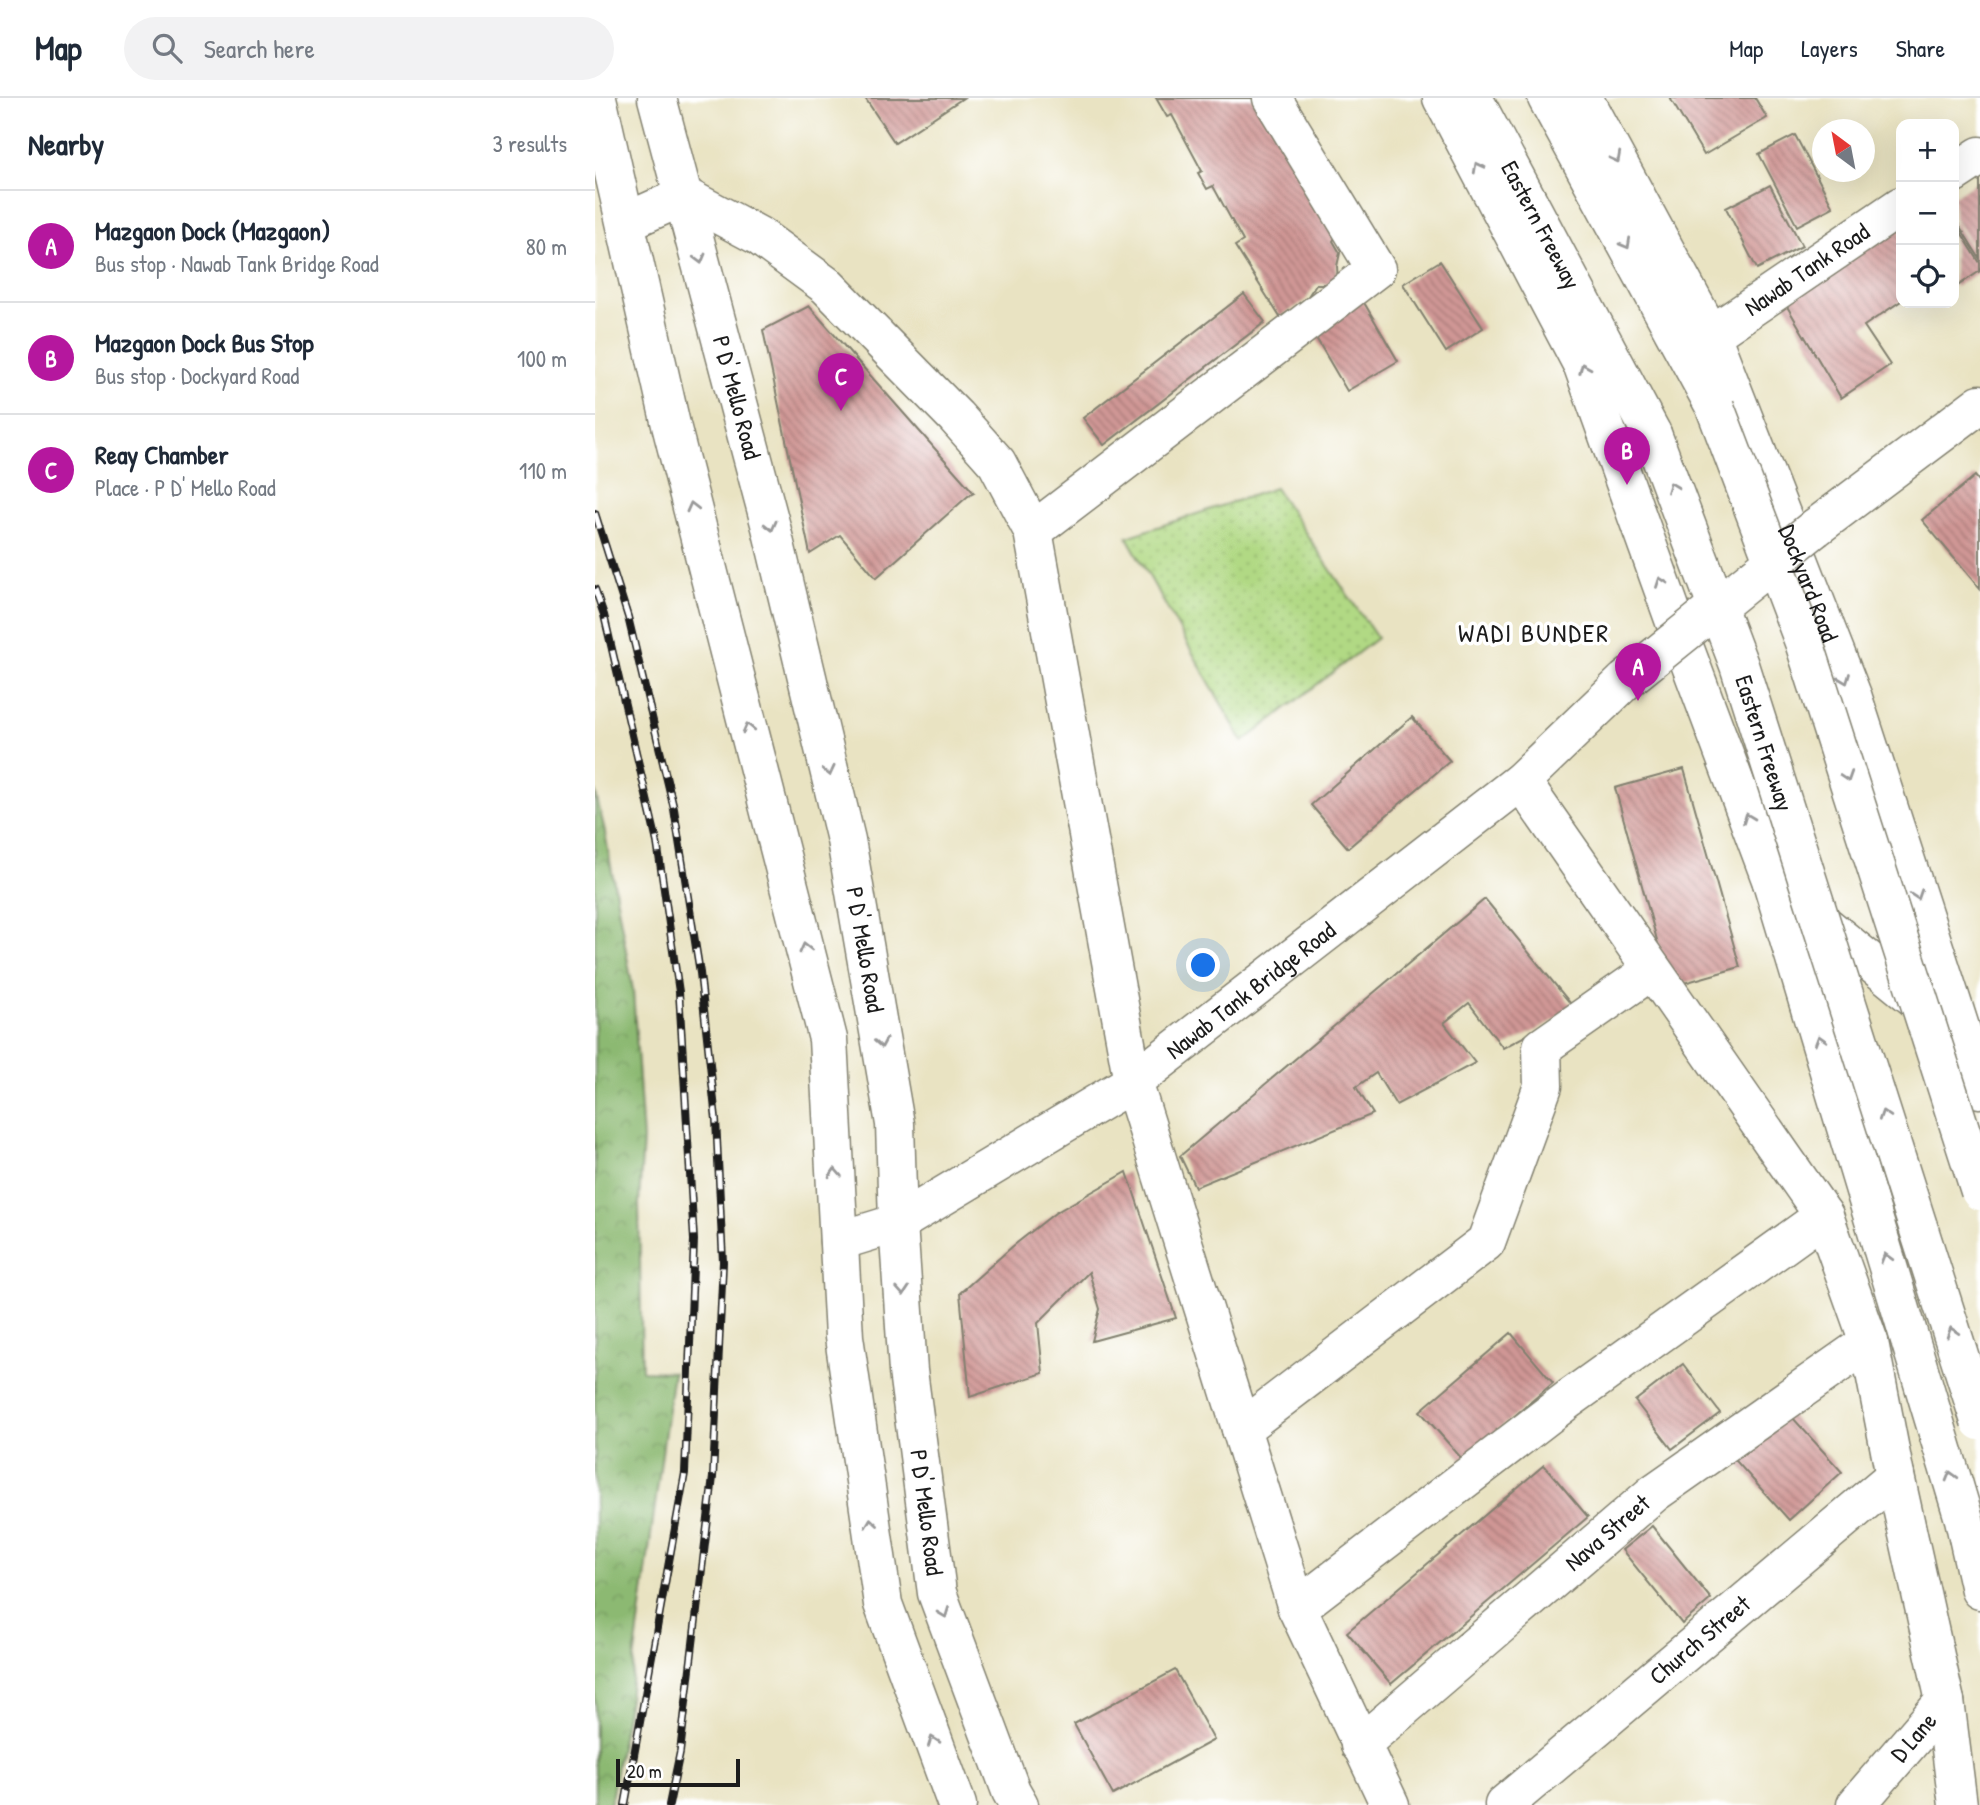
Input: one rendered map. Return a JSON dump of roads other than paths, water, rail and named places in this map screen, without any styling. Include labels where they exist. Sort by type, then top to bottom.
[{"type":"main road","points":[[597,98],[675,439],[828,1039],[844,1337],[883,1604],[957,1805]]},
{"type":"main road","name":"P D' Mello Road","points":[[657,98],[771,527],[846,840],[895,1124],[898,1223],[908,1371],[936,1593],[1011,1791],[1019,1805]]},
{"type":"main road","points":[[1033,531],[1376,269],[1272,98]]},
{"type":"main road","points":[[1442,98],[1583,366],[1772,882],[1960,1506],[1980,1590]]},
{"type":"main road","name":"Eastern Freeway","points":[[1473,98],[1652,434],[1739,665],[1980,1420]]},
{"type":"main road","points":[[1547,98],[1715,407],[1804,642],[1980,1191]]},
{"type":"main road","name":"Dockyard Road","points":[[1583,98],[1711,335],[1806,542],[1853,698],[1972,1048],[1980,1089]]},
{"type":"main road","points":[[1959,170],[1980,156]]},
{"type":"main road","points":[[626,222],[684,197],[759,236],[827,286],[956,417],[997,463],[1033,531],[1133,1082],[1297,1608],[1390,1805]]},
{"type":"main road","name":"Nawab Tank Road","points":[[1711,335],[1896,209]]},
{"type":"main road","points":[[1683,644],[1980,404]]},
{"type":"main road","name":"Nawab Tank Bridge Road","points":[[839,1241],[898,1223],[1133,1082],[1521,781],[1625,681],[1806,542]]},
{"type":"main road","points":[[1521,781],[1824,1216],[1869,1342],[1895,1476],[1945,1701],[1958,1805]]},
{"type":"main road","points":[[1772,882],[1972,1048]]},
{"type":"main road","points":[[1241,1429],[1486,1242],[1543,1086],[1542,1047],[1652,970]]},
{"type":"main road","points":[[1297,1608],[1569,1399],[1824,1216]]},
{"type":"main road","name":"Nava Street","points":[[1360,1745],[1654,1493],[1869,1342]]},
{"type":"main road","name":"Church Street","points":[[1504,1805],[1895,1476]]},
{"type":"main road","name":"D Lane","points":[[1856,1805],[1945,1701]]},
{"type":"railway","points":[[595,513],[628,617],[674,809],[700,973],[716,1119],[723,1262],[713,1477],[680,1752],[669,1805]]},
{"type":"railway","points":[[595,589],[604,615],[657,842],[679,992],[694,1240],[685,1473],[625,1805]]},
{"type":"place","name":"Reay Chamber","points":[[841,411]]},
{"type":"place","name":"Mazgaon Dock Bus Stop","points":[[1627,485]]},
{"type":"place","name":"Mazgaon Dock (Mazgaon)","points":[[1638,701]]},
{"type":"district","name":"WADI BUNDER","points":[[1534,633]]}]
